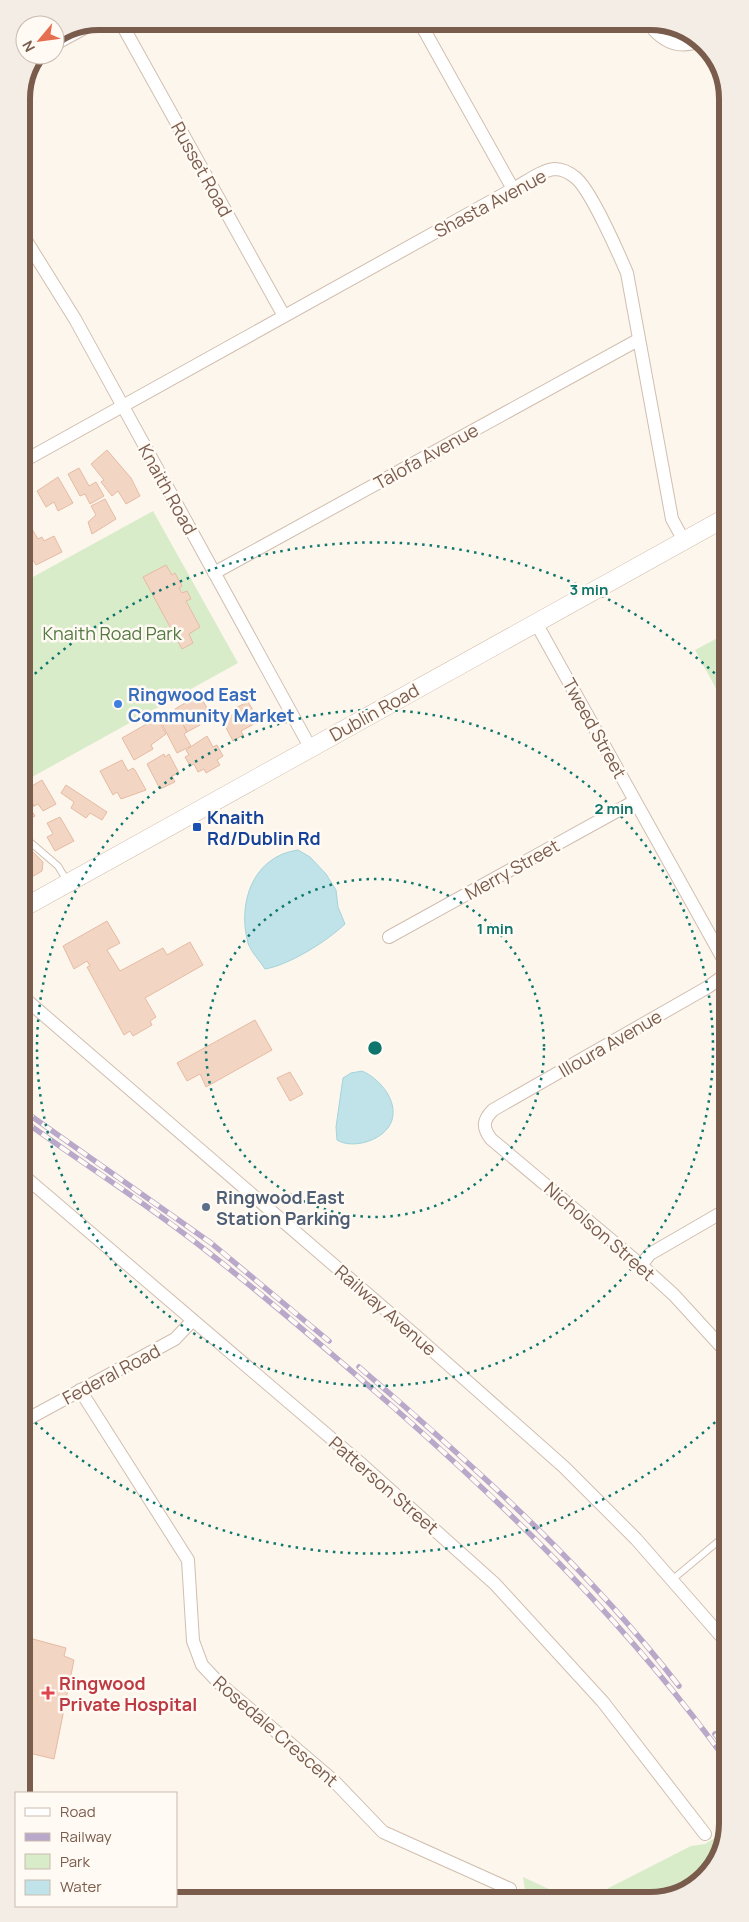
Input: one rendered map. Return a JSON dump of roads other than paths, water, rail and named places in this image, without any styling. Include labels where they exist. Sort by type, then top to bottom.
[{"type":"main road","name":"Dublin Road","points":[[30,904],[719,521]]},
{"type":"street","name":"Russet Road","points":[[125,30],[284,316]]},
{"type":"street","points":[[424,30],[513,189]]},
{"type":"street","points":[[654,30],[658,36],[672,44],[692,44]]},
{"type":"street","name":"Shasta Avenue","points":[[30,458],[513,189],[554,169],[565,170],[577,179],[616,246],[626,273],[672,519],[684,541]]},
{"type":"street","name":"Knaith Road","points":[[30,247],[75,319],[310,747]]},
{"type":"street","name":"Talofa Avenue","points":[[214,572],[638,340]]},
{"type":"street","name":"Tweed Street","points":[[536,623],[719,951]]},
{"type":"street","name":"Merry Street","points":[[389,937],[635,801]]},
{"type":"street","name":"Illoura Avenue","points":[[493,1110],[719,979]]},
{"type":"street","name":"Railway Avenue","points":[[30,1004],[386,1310],[564,1467],[636,1539],[673,1579],[719,1634]]},
{"type":"street","name":"Nicholson Street","points":[[493,1110],[486,1118],[484,1125],[491,1139],[641,1265],[674,1296],[719,1344]]},
{"type":"street","name":"Patterson Street","points":[[30,1181],[359,1462],[495,1584],[603,1702],[705,1834]]},
{"type":"street","points":[[641,1265],[650,1254],[719,1214]]},
{"type":"street","name":"Federal Road","points":[[30,1418],[175,1340],[192,1321]]},
{"type":"street","name":"Rosedale Crescent","points":[[80,1390],[188,1560],[193,1640],[202,1665],[218,1682],[334,1781],[383,1832],[510,1889]]},
{"type":"lane","points":[[30,842],[58,866],[68,883]]},
{"type":"lane","points":[[673,1579],[719,1541]]},
{"type":"water","points":[[298,850],[310,857],[326,874],[336,890],[338,907],[345,924],[307,952],[285,963],[265,969],[248,943],[245,928],[247,898],[252,884],[270,861],[282,854]]},
{"type":"water","points":[[362,1071],[381,1084],[386,1091],[392,1105],[392,1120],[389,1127],[376,1138],[360,1143],[344,1143],[337,1140],[336,1127],[343,1078],[351,1073]]},
{"type":"railway","points":[[30,1115],[211,1243],[329,1341]]},
{"type":"railway","points":[[30,1125],[140,1201],[255,1289],[439,1448],[528,1532],[612,1620],[652,1665],[719,1751]]},
{"type":"railway","points":[[359,1367],[486,1480],[567,1558],[606,1599],[679,1686]]},
{"type":"railway","points":[[715,1734],[719,1739]]},
{"type":"place","name":"Ringwood East Community Market","points":[[118,704]]},
{"type":"place","name":"Knaith Rd/Dublin Rd","points":[[197,827]]},
{"type":"place","name":"Ringwood East Station Parking","points":[[206,1207]]},
{"type":"place","name":"Ringwood Private Hospital","points":[[48,1693]]},
{"type":"park label","name":"Knaith Road Park","points":[[112,633]]}]
